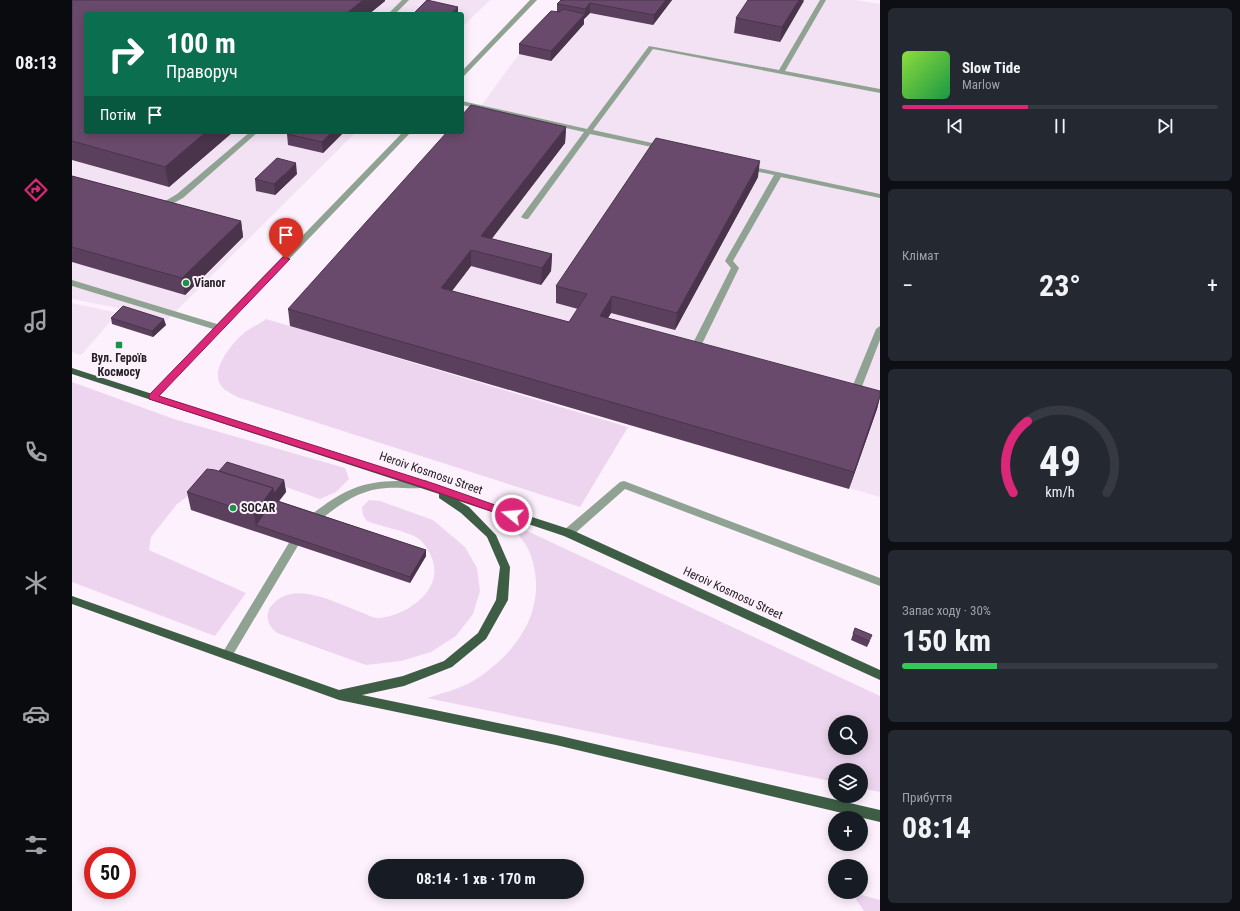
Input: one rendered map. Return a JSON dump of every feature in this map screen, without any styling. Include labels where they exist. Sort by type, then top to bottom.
[{"type":"main road","name":"Heroiv Kosmosu Street","points":[[72,371],[428,485],[500,512],[568,533],[880,675]]},
{"type":"main road","points":[[339,695],[404,681],[448,664],[482,636],[502,600],[505,567],[491,535],[465,510],[428,485]]},
{"type":"main road","points":[[72,600],[339,695],[556,740],[880,816]]},
{"type":"street","points":[[393,12],[406,0]]},
{"type":"street","points":[[464,73],[534,0]]},
{"type":"street","points":[[781,72],[823,0]]},
{"type":"street","points":[[525,217],[651,46],[880,91]]},
{"type":"street","points":[[464,103],[672,150]]},
{"type":"street","points":[[150,202],[158,204],[168,202],[180,196],[252,134]]},
{"type":"street","points":[[152,397],[405,134]]},
{"type":"street","points":[[741,165],[880,196]]},
{"type":"street","points":[[711,351],[696,347],[735,268],[729,261],[779,174]]},
{"type":"street","points":[[72,283],[220,328]]},
{"type":"street","points":[[841,385],[856,389],[880,329]]},
{"type":"street","points":[[314,519],[335,503],[359,490],[377,485],[428,485]]},
{"type":"street","points":[[568,533],[624,485],[880,582]]},
{"type":"street","points":[[227,655],[294,544]]},
{"type":"shaded area","points":[[72,0],[490,0],[464,25],[464,12],[84,12],[84,134],[354,134],[167,320],[72,299]]},
{"type":"shaded area","points":[[569,0],[855,0],[880,4],[880,497],[290,326],[460,134],[464,134],[464,129],[519,54]]},
{"type":"shaded area","points":[[72,303],[118,313],[81,355],[72,352]]},
{"type":"shaded area","points":[[266,319],[628,427],[580,507],[237,397],[230,393],[221,386],[218,378],[218,371],[221,363],[229,349],[240,336]]},
{"type":"shaded area","points":[[72,382],[174,419],[345,468],[349,479],[336,492],[320,499],[232,468],[206,483],[177,504],[151,537],[149,550],[246,593],[215,636],[72,582]]},
{"type":"shaded area","points":[[369,500],[380,501],[433,520],[465,547],[477,568],[480,591],[473,614],[456,636],[431,652],[401,661],[366,665],[277,633],[270,624],[268,612],[275,601],[291,594],[301,593],[334,601],[372,617],[378,618],[391,616],[402,612],[413,606],[422,598],[429,589],[433,579],[434,568],[431,556],[423,543],[416,537],[367,521],[363,515],[362,507]]},
{"type":"shaded area","points":[[510,523],[880,696],[880,792],[868,789],[868,763],[828,763],[828,781],[427,698],[451,691],[473,681],[489,670],[504,657],[526,627],[533,610],[536,592],[535,573],[530,553]]},
{"type":"shaded area","points":[[868,897],[880,900],[880,911],[864,911],[856,899],[868,899]]},
{"type":"building","points":[[72,0],[363,0],[348,12],[84,12],[84,134],[204,134],[165,167],[72,141]]},
{"type":"building","points":[[427,0],[458,7],[452,12],[415,12]]},
{"type":"building","points":[[561,0],[666,0],[654,15],[590,3],[585,9],[557,4]]},
{"type":"building","points":[[748,0],[799,0],[782,27],[736,18]]},
{"type":"building","points":[[563,9],[585,14],[551,51],[519,44],[551,11],[560,12]]},
{"type":"building","points":[[471,105],[566,127],[481,236],[552,254],[542,268],[471,250],[441,288],[569,322],[587,294],[556,286],[656,138],[760,161],[677,313],[612,296],[600,316],[880,391],[880,396],[854,472],[288,309],[445,134],[464,134],[464,113]]},
{"type":"building","points":[[287,134],[330,134],[322,142]]},
{"type":"building","points":[[277,158],[296,163],[274,184],[255,179]]},
{"type":"building","points":[[72,176],[241,221],[182,278],[72,247]]},
{"type":"building","points":[[123,306],[164,319],[152,331],[111,318]]},
{"type":"building","points":[[227,462],[284,480],[274,494],[273,488],[219,471]]},
{"type":"building","points":[[207,469],[215,470],[273,488],[254,514],[187,492]]},
{"type":"building","points":[[274,500],[426,550],[410,577],[256,525]]},
{"type":"building","points":[[855,628],[872,635],[869,641],[853,634]]},
{"type":"place","name":"Vianor","points":[[186,283]]},
{"type":"place","name":"Вул. Героїв Космосу","points":[[119,345]]},
{"type":"place","name":"SOCAR","points":[[233,508]]},
{"type":"route","points":[[286,259],[179,371],[152,397],[431,487],[512,515]]}]
